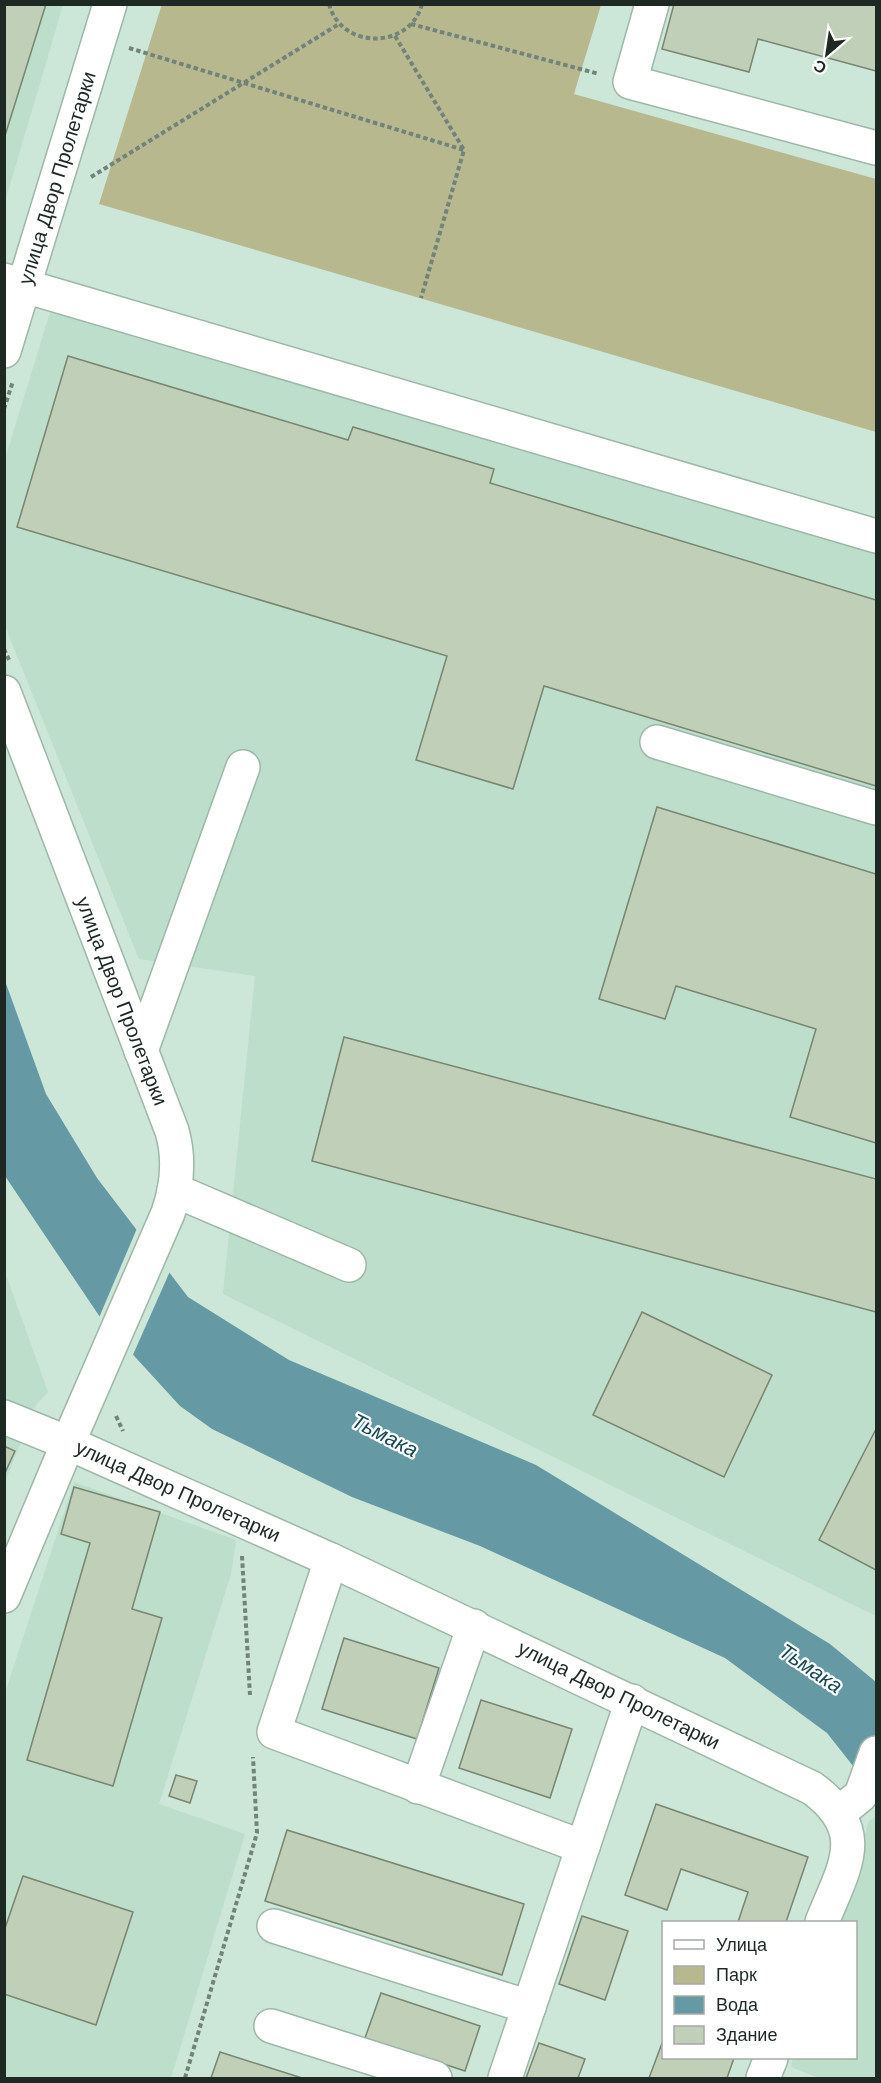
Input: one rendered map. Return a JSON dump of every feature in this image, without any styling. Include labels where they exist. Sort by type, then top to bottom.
[{"type":"street","name":"улица Двор Пролетарки","points":[[4,351],[14,284],[110,4]]},
{"type":"street","points":[[652,4],[630,82],[876,148]]},
{"type":"street","points":[[14,284],[876,536]]},
{"type":"street","name":"улица Двор Пролетарки","points":[[4,692],[174,1139],[177,1162],[170,1204],[68,1443],[332,1560],[850,1804]]},
{"type":"street","points":[[657,742],[876,808]]},
{"type":"street","points":[[141,1051],[243,767]]},
{"type":"street","points":[[170,1204],[349,1265]]},
{"type":"street","points":[[4,1417],[68,1443],[11,1561],[4,1596]]},
{"type":"street","points":[[332,1560],[274,1732],[583,1846]]},
{"type":"street","points":[[418,1787],[474,1626]]},
{"type":"street","points":[[505,2079],[632,1701]]},
{"type":"street","points":[[823,1921],[847,1858],[846,1832],[850,1804],[876,1753]]},
{"type":"street","points":[[274,1926],[529,2007]]},
{"type":"street","points":[[272,2026],[435,2079]]},
{"type":"street","points":[[763,2079],[771,2059]]},
{"type":"path","points":[[329,4],[339,24],[362,38],[379,40],[395,36],[411,24],[422,4]]},
{"type":"path","points":[[83,182],[339,24]]},
{"type":"path","points":[[411,24],[630,82]]},
{"type":"path","points":[[395,36],[464,150],[421,298]]},
{"type":"path","points":[[99,39],[464,150]]},
{"type":"path","points":[[116,1411],[122,1430],[129,1437]]},
{"type":"path","points":[[241,1551],[250,1702]]},
{"type":"path","points":[[185,2079],[257,1833],[253,1750]]},
{"type":"shaded area","points":[[5,5],[63,5],[5,202]]},
{"type":"shaded area","points":[[59,283],[876,530],[876,1616],[223,1294],[255,976],[139,959],[5,626],[5,459]]},
{"type":"shaded area","points":[[5,1272],[48,1392],[35,1406],[5,1482]]},
{"type":"shaded area","points":[[74,1482],[236,1540],[231,1574],[159,1804],[245,1834],[171,2078],[5,2078],[5,1693]]},
{"type":"shaded area","points":[[876,1817],[876,2078],[819,2078],[791,2067],[793,2059],[857,2059],[857,1921],[837,1921],[869,1821]]},
{"type":"green space","points":[[162,4],[601,5],[574,94],[876,179],[876,432],[99,204]]},
{"type":"water","name":"Тьмака","points":[[4,978],[46,1094],[97,1178],[188,1297],[289,1360],[536,1465],[830,1644],[876,1682],[876,1795],[827,1733],[725,1658],[480,1546],[352,1497],[212,1429],[180,1406],[104,1323],[5,1176]]},
{"type":"pier","points":[[138,1226],[171,1269],[132,1357],[98,1320]]},
{"type":"building","points":[[4,4],[46,4],[4,139]]},
{"type":"building","points":[[674,4],[876,4],[876,71],[758,39],[749,72],[662,49]]},
{"type":"building","points":[[68,356],[348,440],[353,427],[494,469],[490,483],[876,600],[876,786],[544,686],[513,789],[416,760],[447,656],[17,527]]},
{"type":"building","points":[[657,807],[876,874],[876,1143],[790,1117],[816,1029],[676,986],[665,1019],[599,999]]},
{"type":"building","points":[[344,1037],[876,1179],[876,1312],[312,1161]]},
{"type":"building","points":[[642,1312],[772,1375],[724,1477],[593,1415]]},
{"type":"building","points":[[876,1429],[876,1570],[819,1540]]},
{"type":"building","points":[[4,1446],[15,1451],[4,1475]]},
{"type":"building","points":[[74,1487],[160,1512],[132,1609],[162,1618],[113,1786],[27,1760],[90,1543],[61,1534]]},
{"type":"building","points":[[344,1638],[439,1668],[417,1739],[322,1709]]},
{"type":"building","points":[[481,1700],[572,1729],[550,1798],[459,1768]]},
{"type":"building","points":[[176,1775],[197,1781],[190,1803],[169,1796]]},
{"type":"building","points":[[656,1804],[808,1857],[786,1921],[738,1921],[748,1892],[681,1869],[667,1910],[625,1895]]},
{"type":"building","points":[[287,1830],[524,1904],[502,1975],[265,1901]]},
{"type":"building","points":[[23,1876],[133,1912],[96,2025],[4,1994],[4,1931]]},
{"type":"building","points":[[582,1916],[628,1931],[605,2000],[559,1984]]},
{"type":"building","points":[[381,1993],[480,2026],[465,2071],[365,2038]]},
{"type":"building","points":[[539,2043],[585,2059],[578,2078],[526,2078]]},
{"type":"building","points":[[662,2043],[662,2059],[734,2059],[727,2078],[649,2078]]},
{"type":"building","points":[[220,2052],[302,2078],[211,2078]]}]
